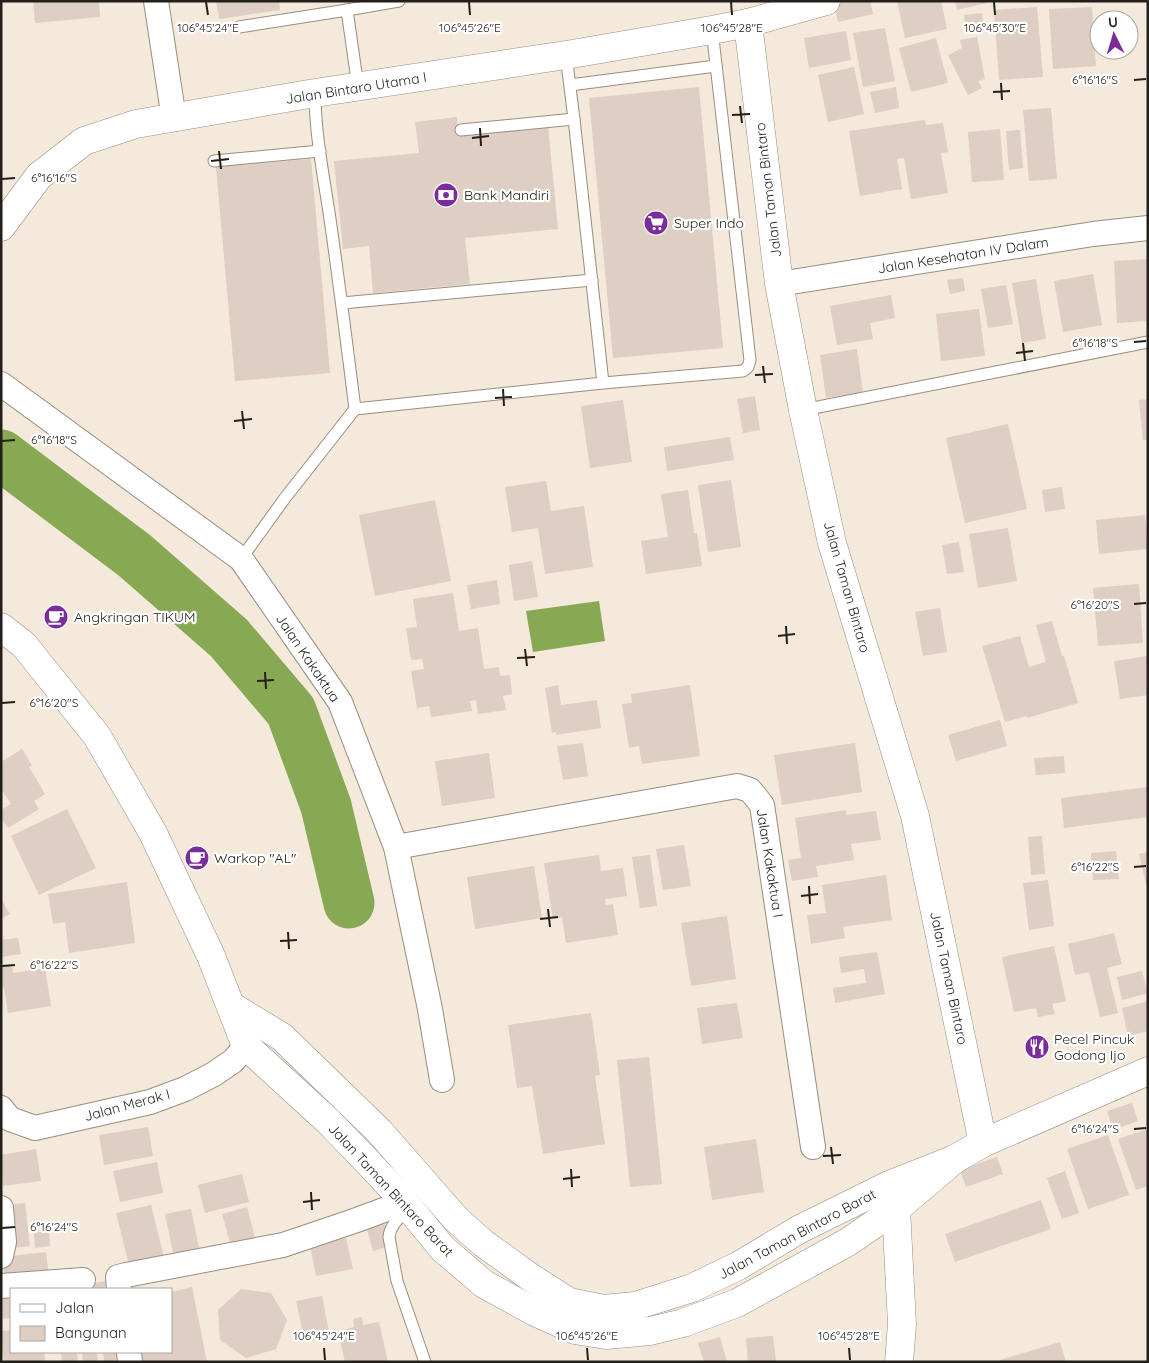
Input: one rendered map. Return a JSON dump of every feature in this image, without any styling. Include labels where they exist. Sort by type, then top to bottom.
[{"type":"street","points":[[156,1],[174,119]]},
{"type":"street","name":"Jalan Bintaro Utama I","points":[[1,227],[39,176],[84,141],[136,124],[748,24],[782,7],[826,1]]},
{"type":"street","name":"Jalan Taman Bintaro","points":[[748,24],[779,284],[803,410],[832,542],[915,816],[983,1143]]},
{"type":"street","name":"Jalan Kesehatan IV Dalam","points":[[779,284],[1093,234],[1148,228]]},
{"type":"street","name":"Jalan Kakaktua","points":[[1,384],[244,554],[340,702],[396,847],[430,1009],[442,1080]]},
{"type":"street","name":"Jalan Taman Bintaro Barat","points":[[1,627],[24,645],[97,736],[153,833],[211,956],[246,1046],[328,1121],[403,1200],[443,1249],[484,1284],[535,1312],[575,1330],[606,1335],[650,1331],[703,1317],[738,1303],[848,1242],[893,1197]]},
{"type":"street","name":"Jalan Kakaktua I","points":[[396,847],[737,786],[750,790],[762,804],[813,1147]]},
{"type":"street","name":"Jalan Taman Bintaro Barat","points":[[231,1006],[282,1037],[380,1131],[456,1219],[483,1243],[569,1302],[604,1309],[635,1306],[692,1288],[738,1266],[800,1229],[893,1197],[983,1143],[1148,1071]]},
{"type":"street","name":"Jalan Merak I","points":[[1,1108],[10,1119],[35,1128],[150,1102],[184,1089],[214,1074],[233,1061],[246,1046]]},
{"type":"street","points":[[893,1197],[902,1324],[899,1362]]},
{"type":"street","points":[[1,1198],[1,1203]]},
{"type":"street","points":[[120,1288],[118,1277],[283,1245],[392,1207],[403,1200]]},
{"type":"street","points":[[1,1208],[4,1242],[1,1256]]},
{"type":"street","points":[[1,1286],[83,1280]]},
{"type":"lane","points":[[240,27],[399,1]]},
{"type":"lane","points":[[347,10],[358,87]]},
{"type":"lane","points":[[354,409],[603,383],[743,371],[748,367],[750,360],[712,30]]},
{"type":"lane","points":[[566,55],[603,383]]},
{"type":"lane","points":[[570,85],[716,66]]},
{"type":"lane","points":[[244,554],[354,409],[342,303],[320,151],[315,94]]},
{"type":"lane","points":[[462,130],[574,119]]},
{"type":"lane","points":[[214,161],[320,151]]},
{"type":"lane","points":[[342,303],[592,280]]},
{"type":"lane","points":[[803,410],[1148,342]]},
{"type":"lane","points":[[403,1200],[389,1237],[397,1281],[425,1362]]},
{"type":"shaded area","points":[[599,601],[605,641],[533,652],[526,611]]},
{"type":"building","points":[[33,1],[99,1],[100,17],[35,23]]},
{"type":"building","points":[[216,1],[279,1],[280,10],[219,19]]},
{"type":"building","points":[[841,1],[870,1],[873,14],[838,22],[834,3]]},
{"type":"building","points":[[897,1],[941,1],[947,29],[905,38]]},
{"type":"building","points":[[955,1],[987,1],[987,3],[957,10]]},
{"type":"building","points":[[1037,7],[1043,77],[999,80],[994,10]]},
{"type":"building","points":[[1092,7],[1092,10],[1089,10],[1089,60],[1096,60],[1096,66],[1053,69],[1049,9]]},
{"type":"building","points":[[982,13],[984,30],[966,32],[964,15]]},
{"type":"building","points":[[885,28],[895,81],[863,87],[853,33]]},
{"type":"building","points":[[846,31],[851,60],[809,68],[804,38]]},
{"type":"building","points":[[977,37],[985,79],[978,81],[982,88],[968,95],[948,55],[962,48],[960,40]]},
{"type":"building","points":[[936,38],[948,83],[911,92],[899,48]]},
{"type":"building","points":[[854,67],[864,114],[828,122],[818,75]]},
{"type":"building","name":"Super Indo","points":[[699,87],[723,348],[613,358],[589,98]]},
{"type":"building","points":[[896,87],[899,108],[875,113],[870,92]]},
{"type":"building","points":[[1051,108],[1057,179],[1029,181],[1023,110]]},
{"type":"building","name":"Bank Mandiri","points":[[457,117],[458,135],[548,126],[558,229],[465,238],[470,284],[373,293],[369,246],[343,249],[334,161],[419,153],[415,122]]},
{"type":"building","points":[[925,120],[926,125],[943,123],[948,152],[941,153],[948,193],[911,199],[904,158],[897,159],[902,189],[860,196],[849,131]]},
{"type":"building","points":[[1000,129],[1004,180],[972,182],[968,132]]},
{"type":"building","points":[[1020,130],[1023,168],[1009,170],[1006,131]]},
{"type":"building","points":[[311,159],[330,373],[235,381],[216,167]]},
{"type":"building","points":[[1148,259],[1148,321],[1117,323],[1114,261]]},
{"type":"building","points":[[1093,274],[1102,325],[1063,332],[1054,281]]},
{"type":"building","points":[[963,278],[965,291],[950,294],[947,280]]},
{"type":"building","points":[[1036,279],[1046,339],[1022,343],[1012,283]]},
{"type":"building","points":[[1006,285],[1013,324],[988,328],[981,289]]},
{"type":"building","points":[[891,295],[895,318],[870,323],[873,339],[837,345],[830,306]]},
{"type":"building","points":[[979,309],[985,356],[941,361],[936,314]]},
{"type":"building","points":[[857,349],[863,392],[826,398],[820,355]]},
{"type":"building","points":[[755,396],[760,430],[743,433],[737,399]]},
{"type":"building","points":[[1148,399],[1148,440],[1143,440],[1139,400]]},
{"type":"building","points":[[623,400],[632,462],[590,468],[581,406]]},
{"type":"building","points":[[1008,424],[1027,509],[965,523],[946,438]]},
{"type":"building","points":[[730,437],[734,460],[667,471],[664,447]]},
{"type":"building","points":[[731,480],[741,547],[708,552],[698,485]]},
{"type":"building","points":[[546,481],[551,511],[584,506],[593,567],[545,574],[538,528],[512,532],[505,487]]},
{"type":"building","points":[[1062,487],[1065,509],[1045,512],[1042,490]]},
{"type":"building","points":[[688,490],[694,533],[697,533],[702,566],[646,574],[641,541],[668,537],[661,494]]},
{"type":"building","points":[[435,500],[451,581],[375,596],[359,515]]},
{"type":"building","points":[[1145,515],[1148,549],[1099,554],[1096,520]]},
{"type":"building","points":[[1008,528],[1017,581],[978,588],[969,534]]},
{"type":"building","points":[[959,542],[964,572],[947,574],[942,545]]},
{"type":"building","points":[[532,561],[538,597],[514,601],[509,565]]},
{"type":"building","points":[[497,580],[500,604],[471,609],[467,585]]},
{"type":"building","points":[[1139,584],[1143,643],[1098,646],[1093,588]]},
{"type":"building","points":[[453,593],[459,631],[478,628],[484,669],[499,667],[500,676],[510,675],[512,694],[503,696],[506,710],[478,714],[476,700],[470,701],[472,711],[431,717],[429,706],[417,708],[411,671],[424,669],[422,659],[411,660],[406,628],[417,627],[413,599]]},
{"type":"building","points":[[940,608],[947,652],[923,656],[915,612]]},
{"type":"building","points":[[1052,621],[1078,703],[1027,718],[1027,716],[1005,722],[982,646],[1020,636],[1029,667],[1046,662],[1036,625]]},
{"type":"building","points":[[1148,656],[1148,695],[1120,699],[1114,661]]},
{"type":"building","points":[[558,685],[561,705],[597,700],[601,728],[556,735],[556,732],[552,733],[545,688]]},
{"type":"building","points":[[690,685],[700,756],[642,764],[639,746],[629,748],[622,704],[632,703],[631,694]]},
{"type":"building","points":[[1000,720],[1007,746],[956,761],[948,735]]},
{"type":"building","points":[[583,743],[588,776],[563,780],[557,746]]},
{"type":"building","points":[[855,743],[862,792],[782,805],[774,755]]},
{"type":"building","points":[[22,749],[32,765],[29,767],[45,794],[34,801],[39,809],[8,828],[1,818],[1,810],[11,804],[1,789],[1,762]]},
{"type":"building","points":[[489,753],[495,798],[442,806],[435,761]]},
{"type":"building","points":[[1064,756],[1065,773],[1036,775],[1034,758]]},
{"type":"building","points":[[1148,787],[1148,817],[1064,828],[1061,798]]},
{"type":"building","points":[[67,809],[96,868],[39,895],[11,836]]},
{"type":"building","points":[[846,810],[846,815],[876,811],[881,840],[851,844],[854,860],[816,866],[818,877],[792,881],[788,860],[801,858],[795,818]]},
{"type":"building","points":[[1042,836],[1045,874],[1031,875],[1028,837]]},
{"type":"building","points":[[684,845],[691,886],[663,890],[656,849]]},
{"type":"building","points":[[1116,851],[1119,879],[1093,880],[1091,853]]},
{"type":"building","points":[[1148,852],[1148,888],[1147,888],[1139,854]]},
{"type":"building","points":[[599,855],[601,871],[623,868],[627,896],[605,899],[606,905],[613,904],[618,935],[566,943],[562,917],[553,919],[544,863]]},
{"type":"building","points":[[650,855],[657,906],[640,908],[632,857]]},
{"type":"building","points":[[534,866],[542,918],[475,929],[467,877]]},
{"type":"building","points":[[886,875],[892,920],[843,927],[845,938],[811,944],[807,915],[826,913],[822,885]]},
{"type":"building","points":[[1048,880],[1054,926],[1029,930],[1023,883]]},
{"type":"building","points":[[127,882],[135,943],[69,953],[65,922],[53,924],[48,894]]},
{"type":"building","points":[[1,899],[10,914],[1,919]]},
{"type":"building","points":[[727,916],[736,979],[691,986],[681,923]]},
{"type":"building","points":[[1114,933],[1122,964],[1107,968],[1118,1013],[1100,1017],[1089,972],[1075,975],[1068,944]]},
{"type":"building","points":[[18,938],[21,954],[1,957],[1,940]]},
{"type":"building","points":[[1054,946],[1066,1001],[1052,1004],[1055,1014],[1038,1017],[1036,1008],[1014,1012],[1002,957]]},
{"type":"building","points":[[877,952],[885,994],[835,1003],[833,988],[866,983],[864,969],[841,973],[839,957]]},
{"type":"building","points":[[12,965],[13,973],[45,968],[51,1006],[8,1013],[4,987],[1,988],[1,966]]},
{"type":"building","points":[[1142,971],[1148,993],[1122,1000],[1117,977]]},
{"type":"building","points":[[1148,1001],[1148,1031],[1128,1036],[1122,1008]]},
{"type":"building","points":[[737,1003],[743,1038],[702,1044],[697,1008]]},
{"type":"building","points":[[591,1013],[600,1075],[595,1076],[605,1144],[543,1154],[532,1086],[517,1088],[508,1025]]},
{"type":"building","points":[[649,1057],[662,1184],[630,1187],[617,1060]]},
{"type":"building","points":[[1132,1103],[1138,1121],[1113,1130],[1107,1111]]},
{"type":"building","points":[[148,1127],[153,1156],[104,1165],[99,1135]]},
{"type":"building","points":[[1148,1129],[1148,1186],[1136,1190],[1118,1139]]},
{"type":"building","points":[[1108,1135],[1129,1195],[1088,1209],[1067,1149]]},
{"type":"building","points":[[756,1139],[764,1192],[712,1200],[704,1147]]},
{"type":"building","points":[[36,1149],[41,1181],[3,1186],[1,1155]]},
{"type":"building","points":[[997,1157],[1003,1174],[966,1187],[960,1170]]},
{"type":"building","points":[[157,1162],[163,1193],[120,1202],[113,1171]]},
{"type":"building","points":[[1065,1171],[1079,1213],[1062,1219],[1047,1178]]},
{"type":"building","points":[[242,1174],[249,1202],[205,1213],[198,1185]]},
{"type":"building","points":[[1041,1200],[1051,1229],[955,1262],[945,1234]]},
{"type":"building","points":[[25,1203],[30,1246],[6,1249],[1,1205]]},
{"type":"building","points":[[151,1205],[165,1261],[130,1269],[116,1213]]},
{"type":"building","points":[[247,1207],[257,1246],[233,1253],[222,1214]]},
{"type":"building","points":[[191,1209],[200,1252],[174,1257],[165,1214]]},
{"type":"building","points":[[384,1221],[390,1246],[373,1251],[366,1226]]},
{"type":"building","points":[[49,1231],[50,1246],[35,1248],[34,1233]]},
{"type":"building","points":[[346,1238],[353,1269],[316,1276],[310,1245]]},
{"type":"building","points":[[46,1252],[49,1276],[5,1280],[2,1257]]},
{"type":"building","points":[[110,1281],[111,1288],[81,1288],[80,1284]]},
{"type":"building","points":[[192,1287],[207,1362],[136,1362],[134,1353],[172,1353],[172,1292]]},
{"type":"building","points":[[10,1289],[10,1318],[1,1319],[1,1290]]},
{"type":"building","points":[[241,1289],[271,1293],[287,1320],[276,1349],[246,1358],[220,1340],[218,1310]]},
{"type":"building","points":[[322,1296],[330,1337],[305,1342],[296,1301]]},
{"type":"building","points":[[362,1317],[363,1325],[379,1322],[388,1362],[345,1362],[338,1331],[354,1327],[353,1319]]},
{"type":"building","points":[[10,1330],[10,1353],[44,1353],[45,1362],[4,1362],[1,1331]]},
{"type":"building","points":[[773,1336],[776,1362],[748,1362],[746,1338]]},
{"type":"building","points":[[720,1337],[727,1362],[704,1362],[698,1343]]},
{"type":"building","points":[[1060,1342],[1066,1362],[1000,1362],[1000,1360]]},
{"type":"building","points":[[61,1353],[77,1353],[78,1362],[62,1362]]},
{"type":"building","points":[[82,1353],[97,1353],[98,1362],[83,1362]]},
{"type":"building","points":[[103,1353],[123,1353],[124,1362],[104,1362]]},
{"type":"waterway","points":[[1,455],[134,555],[229,638],[291,711],[326,806],[349,903]]},
{"type":"place","name":"Bank Mandiri","points":[[446,195]]},
{"type":"place","name":"Super Indo","points":[[656,223]]},
{"type":"place","name":"Angkringan TIKUM","points":[[56,617]]},
{"type":"place","name":"Warkop \"AL\"","points":[[197,858]]},
{"type":"place","name":"Pecel Pincuk Godong Ijo","points":[[1037,1047]]}]
